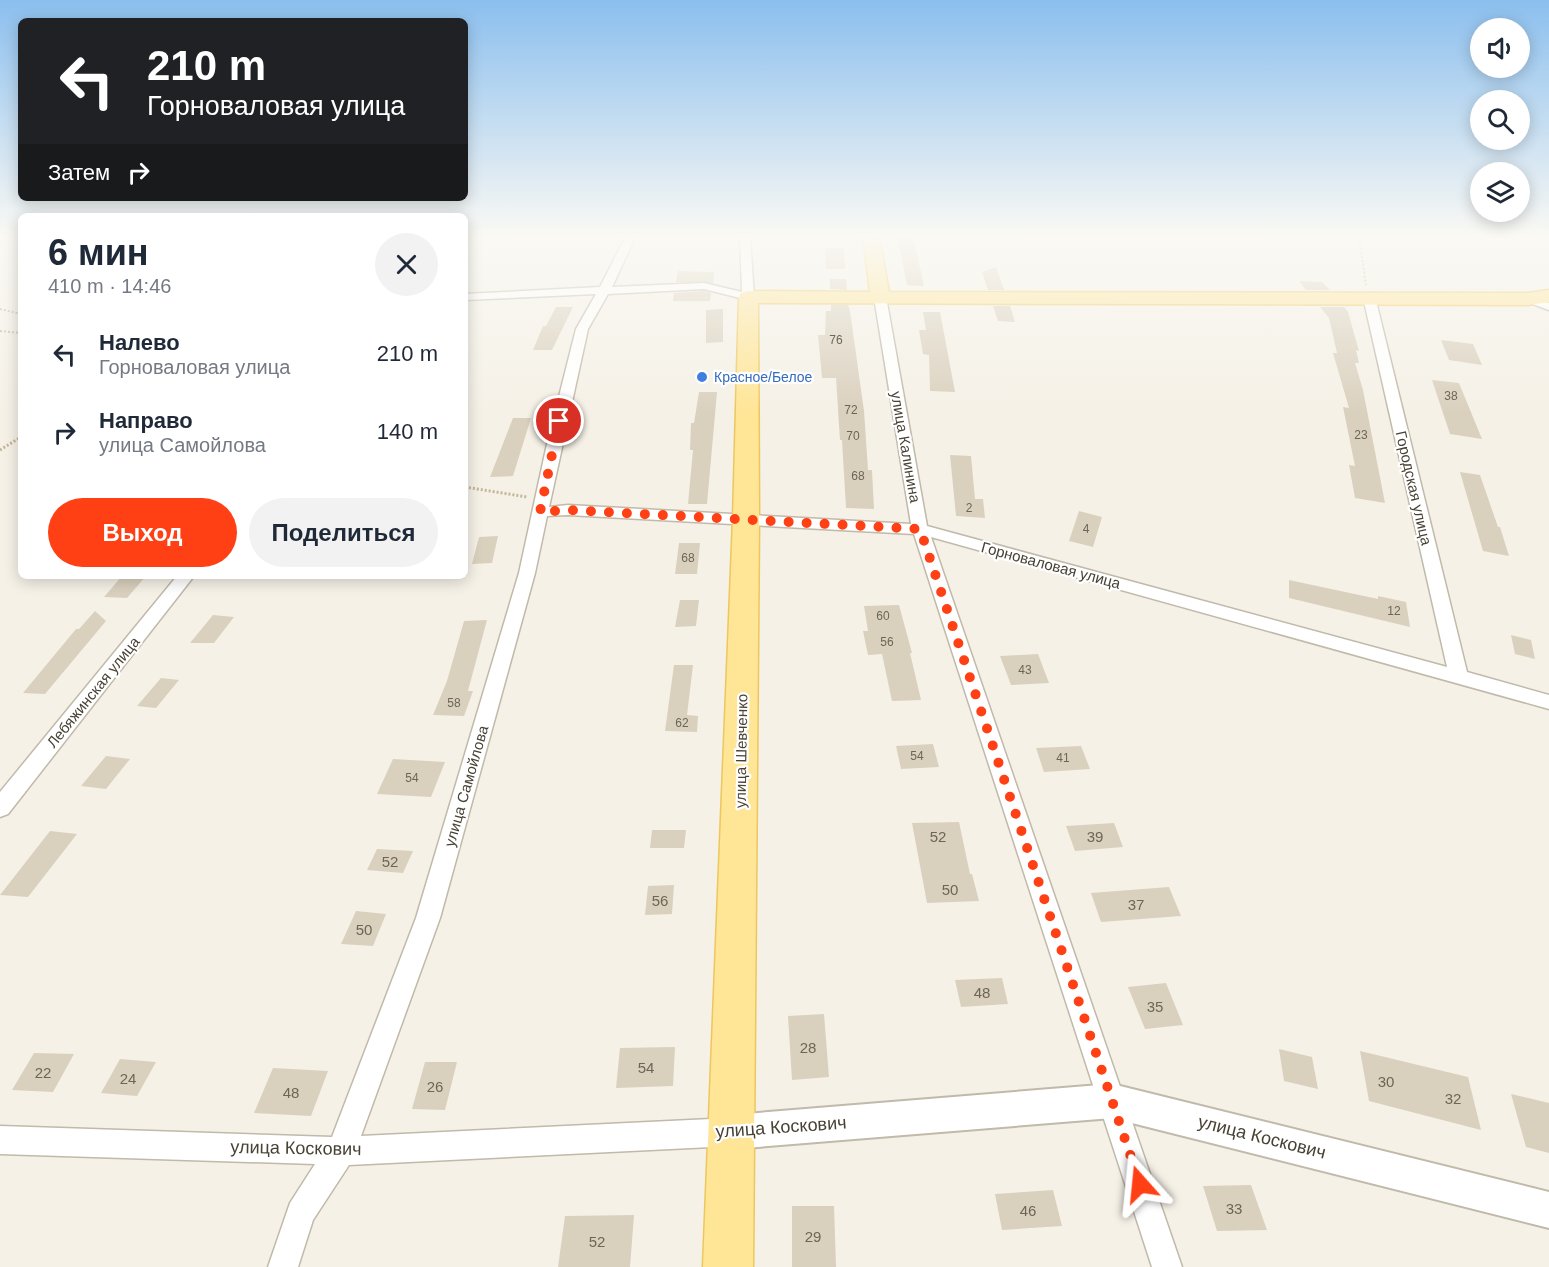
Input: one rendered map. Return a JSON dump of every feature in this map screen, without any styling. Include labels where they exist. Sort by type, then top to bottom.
[{"type":"main road","points":[[748,297],[1528,299],[1549,296]]},
{"type":"main road","name":"улица Шевченко","points":[[728,1267],[746,519],[748,297]]},
{"type":"street","points":[[468,297],[508,295]]},
{"type":"street","name":"улица Самойлова","points":[[282,1267],[300,1213],[341,1151],[428,918],[527,573],[582,329],[602,295]]},
{"type":"street","points":[[741,295],[748,297]]},
{"type":"street","name":"улица Калинина","points":[[880,297],[920,529],[1167,1267]]},
{"type":"street","name":"Городская улица","points":[[1369,297],[1459,678]]},
{"type":"street","points":[[1528,299],[1549,307]]},
{"type":"street","name":"Горноваловая улица","points":[[541,506],[568,510],[920,529],[1549,702]]},
{"type":"street","name":"Лебяжинская улица","points":[[0,808],[184,579]]},
{"type":"street","name":"улица Коскович","points":[[0,1140],[341,1151],[732,1132],[1112,1101],[1549,1210]]},
{"type":"path","points":[[0,309],[18,313]]},
{"type":"path","points":[[0,331],[18,333]]},
{"type":"path","points":[[0,450],[18,440]]},
{"type":"path","points":[[468,488],[541,506]]},
{"type":"building","points":[[674,295],[711,295],[710,301],[673,301]]},
{"type":"building","points":[[831,305],[848,305],[850,311],[864,411],[868,470],[872,470],[874,509],[846,508],[836,378],[822,378],[818,335],[825,335],[826,311],[831,311]]},
{"type":"building","points":[[993,306],[1010,306],[1015,322],[998,321]]},
{"type":"building","points":[[556,307],[573,307],[552,350],[533,350],[543,326],[546,326]]},
{"type":"building","points":[[1320,307],[1344,307],[1348,312],[1359,351],[1356,350],[1359,363],[1355,363],[1363,390],[1385,503],[1355,498],[1349,465],[1355,466],[1343,407],[1349,408],[1333,353],[1337,353],[1329,318]]},
{"type":"building","points":[[723,309],[723,342],[706,343],[706,310]]},
{"type":"building","points":[[923,312],[940,312],[955,392],[930,391],[929,355],[923,354],[919,330],[926,330]]},
{"type":"building","points":[[1441,340],[1473,344],[1482,365],[1449,360]]},
{"type":"building","points":[[1432,380],[1459,383],[1482,439],[1450,434]]},
{"type":"building","points":[[699,392],[717,392],[707,504],[688,504],[693,450],[690,450],[691,423],[694,423]]},
{"type":"building","points":[[513,418],[531,418],[513,476],[490,477]]},
{"type":"building","points":[[950,455],[971,456],[975,499],[983,499],[985,518],[956,516]]},
{"type":"building","points":[[1460,472],[1480,475],[1509,556],[1483,551]]},
{"type":"building","points":[[1079,511],[1102,517],[1093,547],[1069,541]]},
{"type":"building","points":[[498,536],[492,563],[472,564],[479,537]]},
{"type":"building","points":[[679,543],[700,543],[697,574],[675,574]]},
{"type":"building","points":[[119,579],[143,579],[127,598],[104,597]]},
{"type":"building","points":[[1289,580],[1378,599],[1378,596],[1406,602],[1410,627],[1289,598]]},
{"type":"building","points":[[680,600],[699,600],[696,626],[675,627]]},
{"type":"building","points":[[899,605],[912,653],[910,653],[921,700],[892,701],[882,654],[868,655],[863,631],[868,631],[864,606]]},
{"type":"building","points":[[95,611],[106,621],[45,694],[23,693],[76,629],[79,629]]},
{"type":"building","points":[[213,615],[234,617],[214,643],[190,643]]},
{"type":"building","points":[[487,620],[468,691],[473,691],[464,716],[433,715],[447,681],[464,621]]},
{"type":"building","points":[[1511,635],[1531,640],[1535,659],[1515,654]]},
{"type":"building","points":[[1038,654],[1049,683],[1011,685],[1000,656]]},
{"type":"building","points":[[674,665],[693,665],[687,715],[698,716],[697,732],[665,731]]},
{"type":"building","points":[[161,678],[179,680],[156,708],[137,706]]},
{"type":"building","points":[[933,744],[939,767],[901,769],[896,746]]},
{"type":"building","points":[[1081,746],[1090,769],[1044,772],[1036,748]]},
{"type":"building","points":[[106,756],[130,759],[106,789],[81,786]]},
{"type":"building","points":[[393,759],[445,762],[431,797],[377,794]]},
{"type":"building","points":[[959,822],[970,874],[972,874],[979,901],[927,903],[912,823]]},
{"type":"building","points":[[1114,823],[1123,847],[1075,851],[1066,826]]},
{"type":"building","points":[[652,830],[686,830],[684,848],[650,848]]},
{"type":"building","points":[[50,831],[77,834],[28,897],[0,895]]},
{"type":"building","points":[[377,849],[413,851],[403,873],[367,870]]},
{"type":"building","points":[[674,885],[672,914],[645,915],[648,886]]},
{"type":"building","points":[[1169,887],[1181,916],[1101,922],[1091,893]]},
{"type":"building","points":[[356,911],[386,914],[373,946],[341,944]]},
{"type":"building","points":[[1002,978],[1008,1004],[961,1007],[955,980]]},
{"type":"building","points":[[1166,983],[1183,1025],[1145,1029],[1128,987]]},
{"type":"building","points":[[824,1014],[829,1077],[792,1080],[788,1016]]},
{"type":"building","points":[[675,1047],[673,1086],[616,1088],[620,1048]]},
{"type":"building","points":[[1279,1049],[1312,1057],[1318,1089],[1284,1081]]},
{"type":"building","points":[[1360,1051],[1468,1077],[1481,1130],[1369,1101]]},
{"type":"building","points":[[34,1053],[74,1054],[53,1092],[12,1090]]},
{"type":"building","points":[[120,1059],[156,1062],[137,1096],[101,1093]]},
{"type":"building","points":[[425,1062],[457,1062],[445,1110],[412,1109]]},
{"type":"building","points":[[273,1068],[328,1071],[311,1116],[254,1113]]},
{"type":"building","points":[[1511,1094],[1549,1103],[1549,1153],[1526,1147]]},
{"type":"building","points":[[1251,1185],[1267,1230],[1217,1231],[1203,1186]]},
{"type":"building","points":[[1053,1190],[1062,1226],[1002,1230],[995,1194]]},
{"type":"building","points":[[792,1206],[834,1206],[836,1267],[792,1267]]},
{"type":"building","points":[[634,1215],[630,1267],[558,1267],[565,1216]]},
{"type":"place","name":"Красное/Белое","points":[[702,377]]},
{"type":"route","points":[[559,421],[540,512],[568,510],[920,529],[1140,1184]]}]
